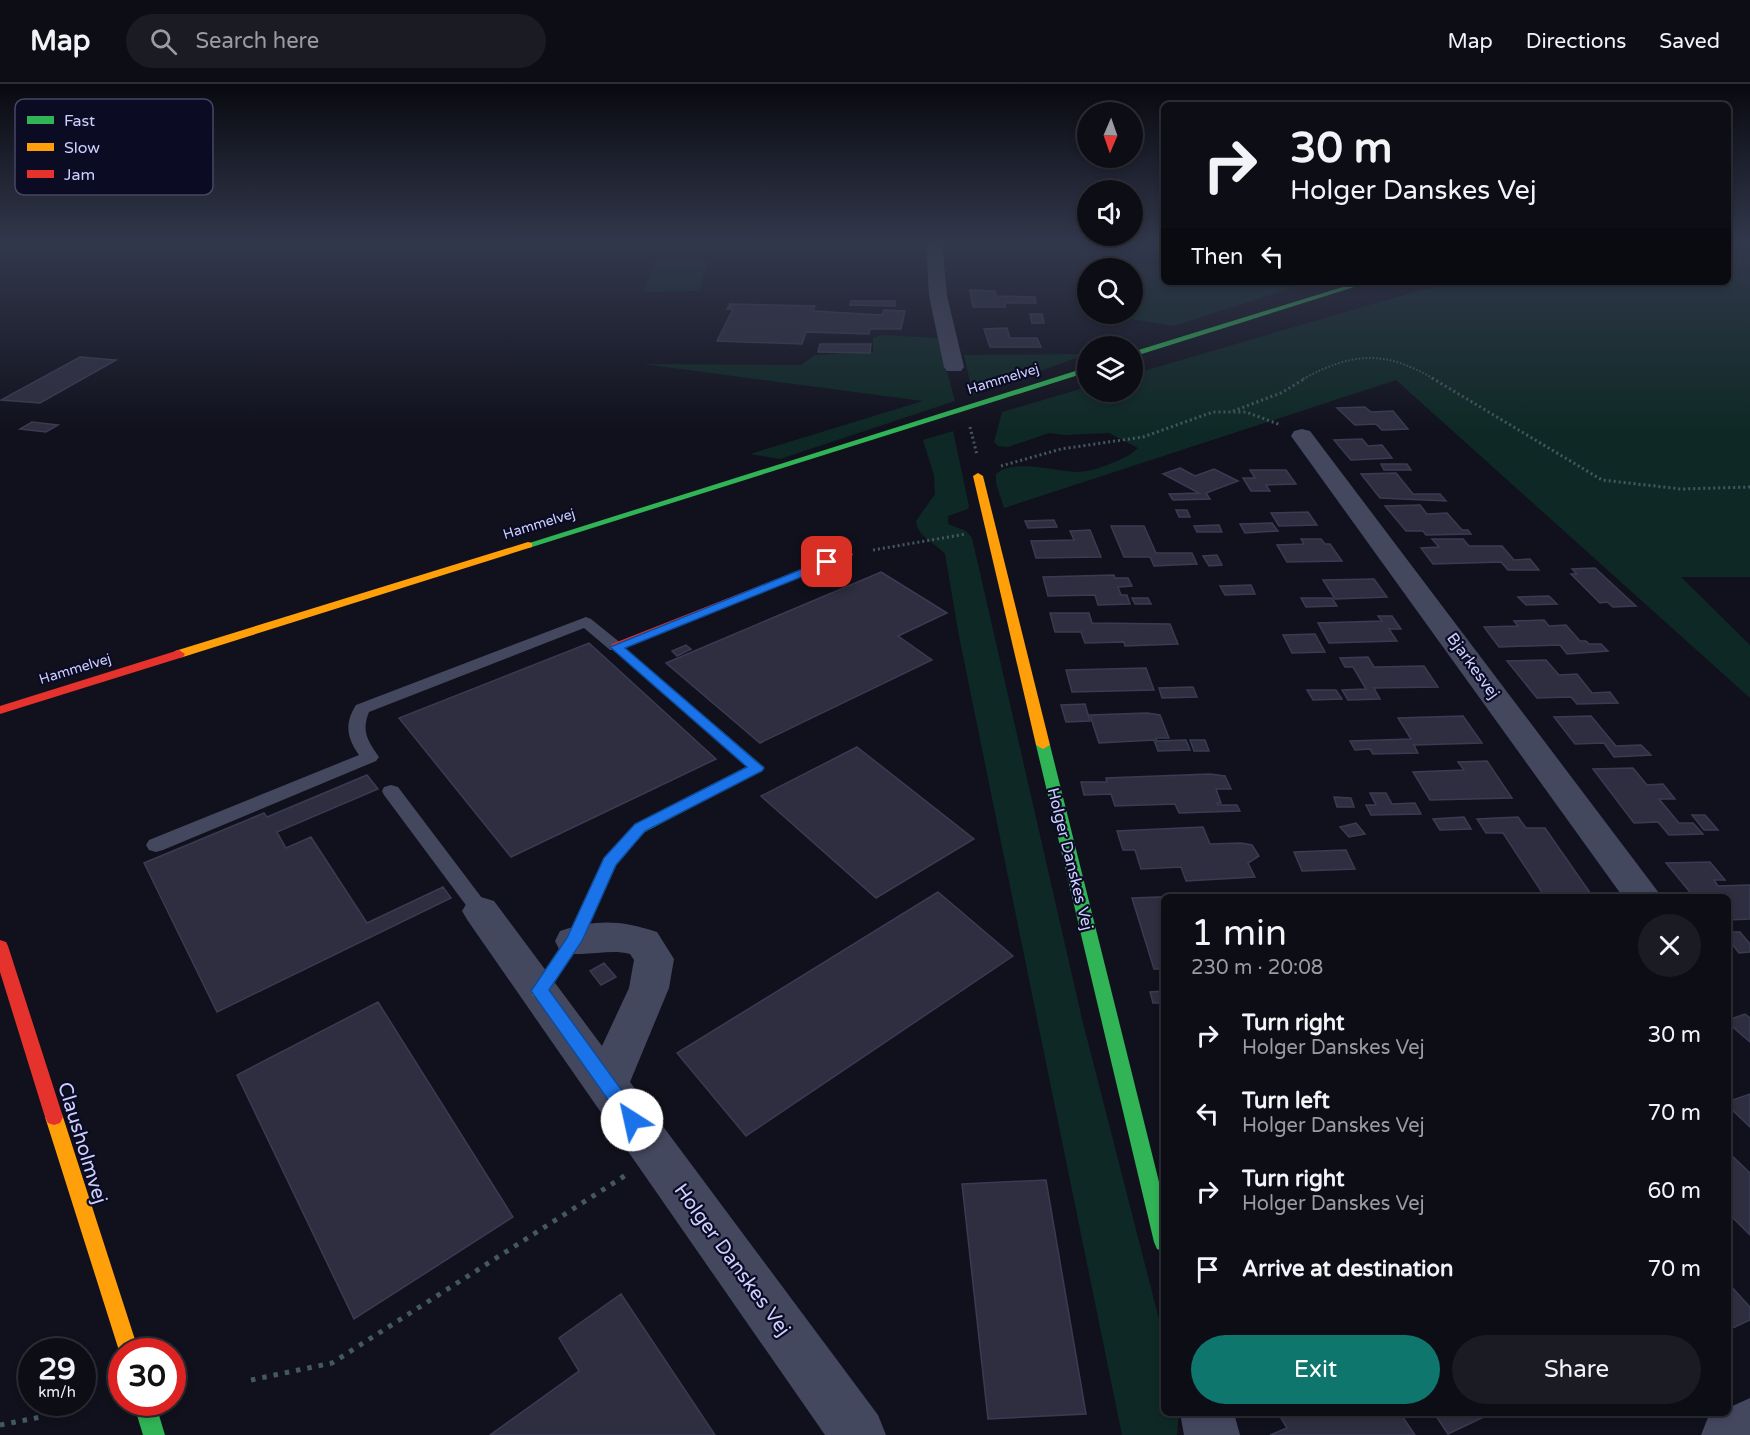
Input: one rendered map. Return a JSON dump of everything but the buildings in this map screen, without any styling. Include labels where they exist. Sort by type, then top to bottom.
[{"type":"main road","points":[[1143,352],[1292,305]]},
{"type":"main road","name":"Hammelvej","points":[[0,710],[1077,372]]},
{"type":"main road","name":"Holger Danskes Vej","points":[[979,474],[989,525],[1158,1191],[1161,1216]]},
{"type":"main road","points":[[539,991],[574,941],[609,862],[640,828],[757,768],[616,647],[848,554]]},
{"type":"main road","name":"Clausholmvej","points":[[0,946],[124,1338]]},
{"type":"main road","points":[[148,1416],[154,1435]]},
{"type":"street","points":[[940,305],[954,367]]},
{"type":"street","name":"Bjarkesvej","points":[[1302,436],[1641,894]]},
{"type":"street","name":"Holger Danskes Vej","points":[[482,911],[858,1435]]},
{"type":"street","points":[[574,941],[618,936],[643,942],[654,959],[649,988],[607,1084]]},
{"type":"street","points":[[1208,1416],[1212,1435]]},
{"type":"street","points":[[1729,1435],[1750,1426]]},
{"type":"lane","points":[[156,845],[370,757],[357,741],[354,725],[362,709],[586,622],[616,647]]},
{"type":"lane","points":[[391,791],[482,911]]},
{"type":"path","points":[[1233,411],[1283,392],[1305,378],[1340,364],[1367,357],[1396,359],[1411,365],[1602,480],[1644,487],[1681,489],[1750,487]]},
{"type":"path","points":[[969,421],[979,474],[1061,449],[1143,437],[1213,412],[1233,411],[1266,418],[1302,436]]},
{"type":"path","points":[[848,554],[960,537],[989,525]]},
{"type":"path","points":[[251,1380],[332,1363],[657,1155]]},
{"type":"path","points":[[0,1425],[41,1417]]},
{"type":"green space","points":[[1143,305],[1239,305],[1173,326],[1143,321]]},
{"type":"green space","points":[[1370,305],[1750,305],[1750,577],[1681,577],[1750,645],[1750,698],[1396,380],[1004,508],[996,483],[996,474],[1004,469],[1024,466],[1083,472],[1110,464],[1128,456],[1138,448],[1109,433],[1065,435],[1049,433],[1008,447],[998,446],[994,442],[1002,412],[1077,390],[1077,402],[1143,402],[1143,371]]},
{"type":"green space","points":[[881,335],[938,338],[955,401],[780,459],[750,454],[923,401],[643,364],[801,365],[815,355],[873,352],[873,338]]},
{"type":"green space","points":[[1077,354],[1077,358],[973,395],[964,355]]},
{"type":"green space","points":[[953,431],[969,506],[968,509],[948,516],[948,524],[966,531],[972,538],[1082,1019],[1161,1327],[1161,1416],[1179,1416],[1177,1435],[1122,1435],[959,636],[945,554],[923,536],[917,527],[916,521],[935,494],[934,475],[923,440]]},
{"type":"traffic: fast","points":[[1143,352],[1292,305]]},
{"type":"traffic: fast","points":[[528,545],[1077,372]]},
{"type":"traffic: fast","points":[[539,991],[574,941],[609,862],[640,828],[757,767],[672,695]]},
{"type":"traffic: fast","points":[[1043,745],[1161,1230]]},
{"type":"traffic: fast","points":[[148,1416],[154,1435]]},
{"type":"traffic: slow","points":[[978,476],[1043,745]]},
{"type":"traffic: slow","points":[[179,654],[528,545]]},
{"type":"traffic: slow","points":[[54,1117],[124,1338]]},
{"type":"traffic: jam","points":[[672,695],[616,647],[848,554]]},
{"type":"traffic: jam","points":[[0,710],[179,654]]},
{"type":"traffic: jam","points":[[0,946],[54,1117]]},
{"type":"route","points":[[632,1120],[539,991],[574,941],[609,862],[640,828],[757,768],[616,647],[827,562]]}]
